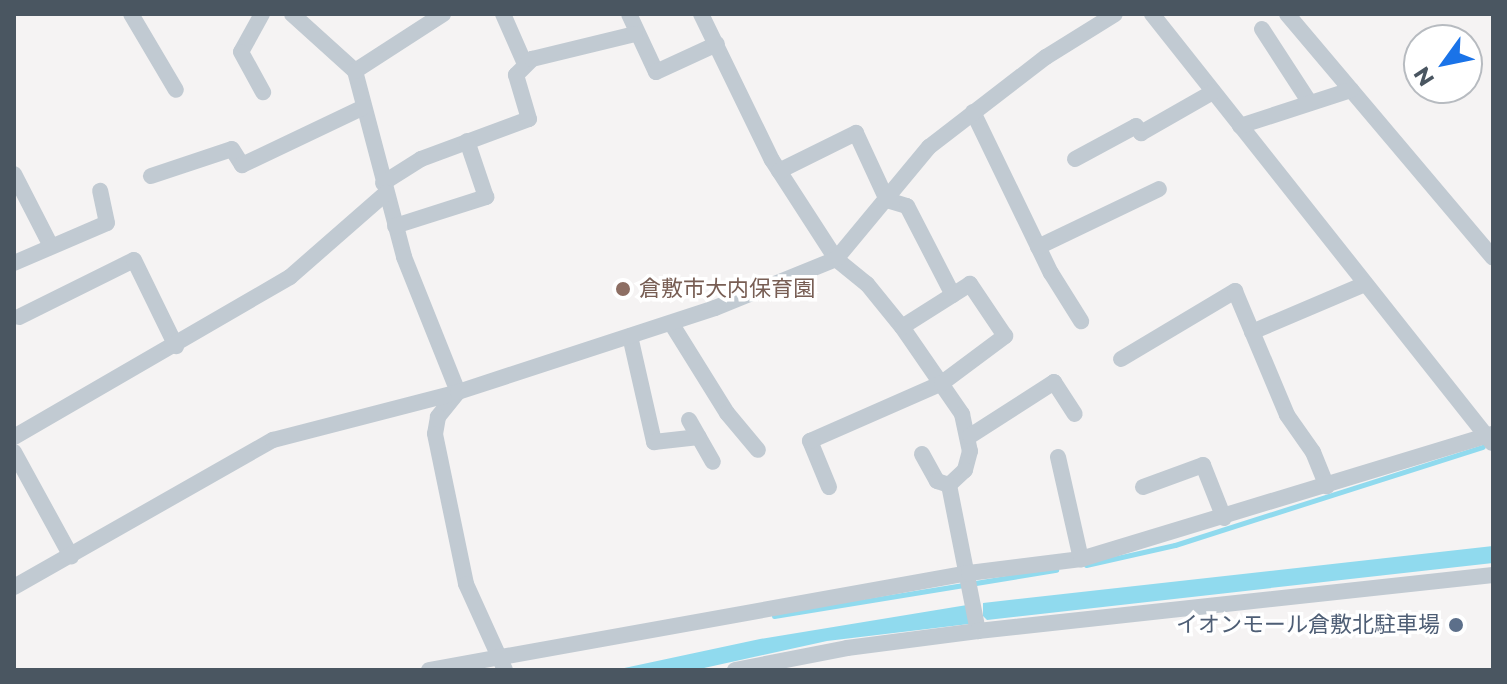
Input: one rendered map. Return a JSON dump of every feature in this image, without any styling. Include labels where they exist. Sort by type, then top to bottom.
[{"type":"street","points":[[131,14],[176,90]]},
{"type":"street","points":[[262,14],[241,52],[263,92]]},
{"type":"street","points":[[292,14],[355,71],[395,226],[458,392]]},
{"type":"street","points":[[355,71],[443,14]]},
{"type":"street","points":[[503,14],[525,64]]},
{"type":"street","points":[[629,14],[635,34],[656,72],[717,44]]},
{"type":"street","points":[[701,14],[779,171],[836,259],[867,284],[902,327],[942,383],[970,436],[965,470],[949,485]]},
{"type":"street","points":[[14,587],[273,440],[458,392],[671,323],[836,259],[929,147],[973,112],[1115,14]]},
{"type":"street","points":[[429,670],[503,664],[969,573],[1081,559],[1491,438],[1152,14]]},
{"type":"street","points":[[1287,14],[1493,258]]},
{"type":"street","points":[[1262,29],[1310,103]]},
{"type":"street","points":[[14,437],[176,346],[290,277],[385,188],[421,159],[529,119],[516,75],[525,64],[556,51],[635,34]]},
{"type":"street","points":[[1240,126],[1351,90]]},
{"type":"street","points":[[1075,159],[1136,126],[1141,133],[1213,92]]},
{"type":"street","points":[[151,176],[232,149],[242,165],[364,107]]},
{"type":"street","points":[[973,112],[1038,247],[1081,321]]},
{"type":"street","points":[[779,171],[856,133],[887,200],[907,206],[953,295]]},
{"type":"street","points":[[395,226],[486,197],[467,141]]},
{"type":"street","points":[[14,174],[51,246]]},
{"type":"street","points":[[1038,247],[1159,189]]},
{"type":"street","points":[[14,263],[107,223],[100,191]]},
{"type":"street","points":[[19,317],[134,260],[176,346]]},
{"type":"street","points":[[829,487],[810,441],[942,383],[1005,336],[970,284],[902,327]]},
{"type":"street","points":[[1252,332],[1365,284]]},
{"type":"street","points":[[1121,359],[1235,291],[1287,415],[1313,452],[1327,486]]},
{"type":"street","points":[[671,323],[727,413],[758,450]]},
{"type":"street","points":[[630,336],[654,442],[699,437]]},
{"type":"street","points":[[970,436],[1054,382],[1075,414]]},
{"type":"street","points":[[458,392],[438,417],[435,434],[466,584],[503,664]]},
{"type":"street","points":[[689,420],[713,462]]},
{"type":"street","points":[[14,452],[71,556]]},
{"type":"street","points":[[922,454],[937,481],[949,485]]},
{"type":"street","points":[[1058,457],[1081,559]]},
{"type":"street","points":[[1143,487],[1203,465],[1224,518]]},
{"type":"street","points":[[949,485],[969,573],[977,628]]},
{"type":"street","points":[[735,670],[847,648],[977,628],[1493,575]]},
{"type":"water","points":[[1493,546],[1493,563],[987,620],[983,616],[983,603]]},
{"type":"water","points":[[967,605],[969,624],[827,641],[695,670],[615,670],[760,639]]},
{"type":"waterway","points":[[1086,565],[1175,545],[1483,447]]},
{"type":"waterway","points":[[774,616],[1056,570]]},
{"type":"place","name":"倉敷市大内保育園","points":[[623,289]]},
{"type":"place","name":"イオンモール倉敷北駐車場","points":[[1456,625]]}]
